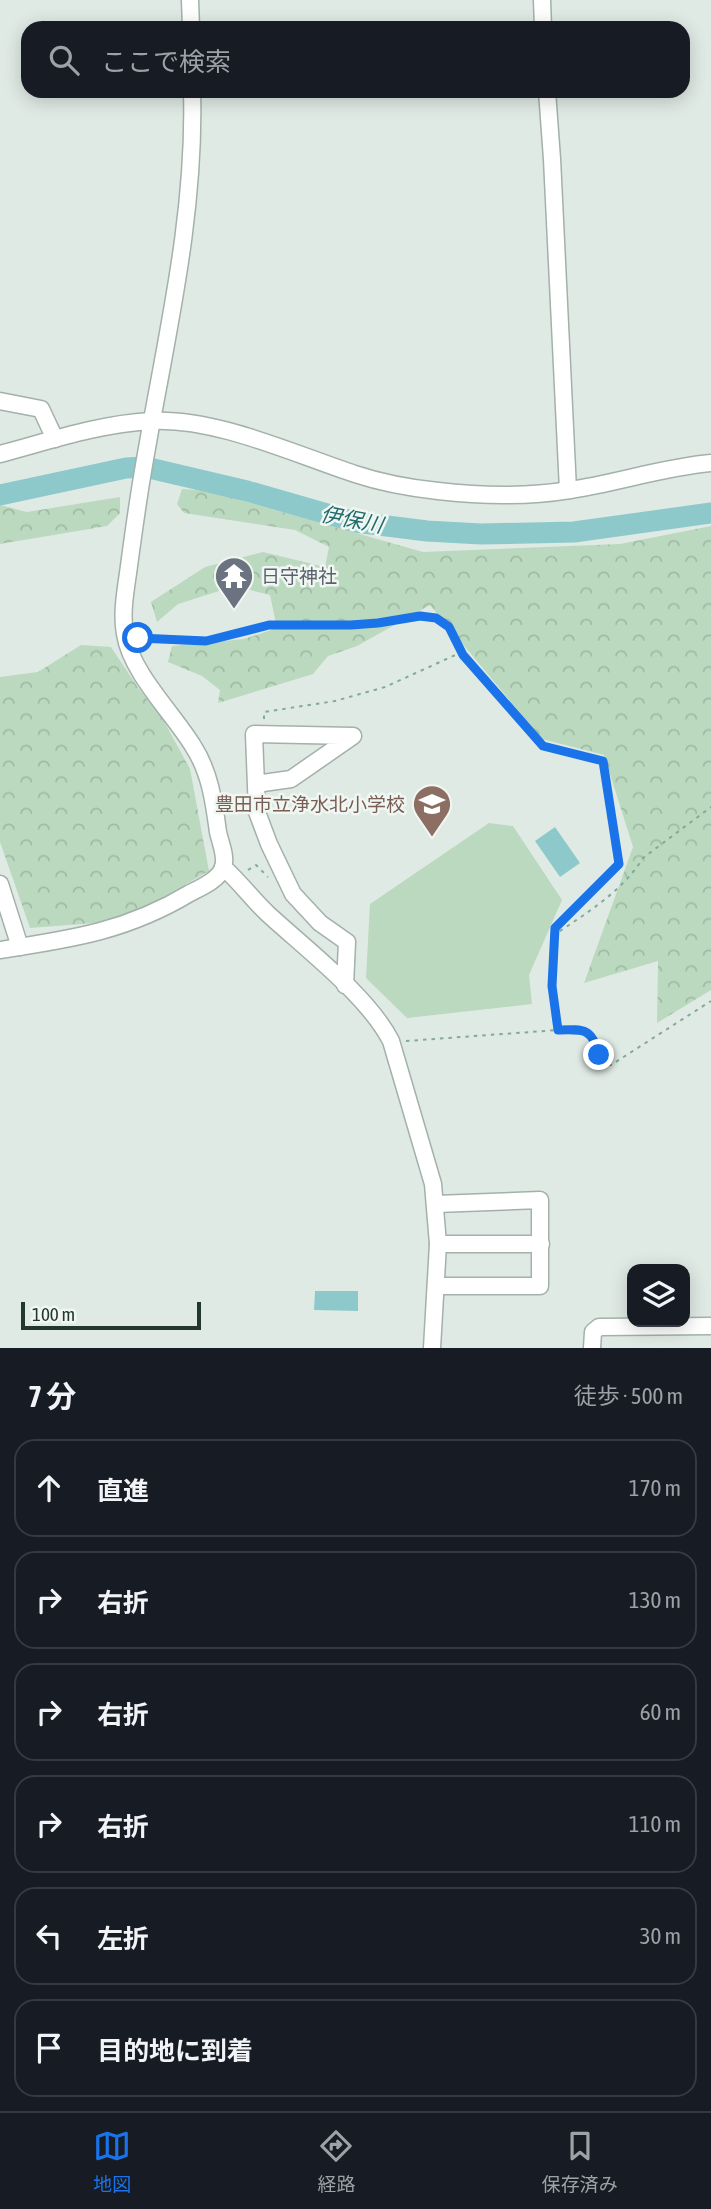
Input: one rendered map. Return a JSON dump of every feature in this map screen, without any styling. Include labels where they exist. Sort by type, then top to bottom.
[{"type":"street","points":[[190,0],[191,21]]},
{"type":"street","points":[[542,0],[544,21]]},
{"type":"street","points":[[0,950],[85,936],[138,920],[210,882],[223,867],[224,859],[213,798],[205,768],[132,656],[125,636],[123,611],[136,509],[184,244],[194,134],[192,98]]},
{"type":"street","points":[[548,98],[568,490]]},
{"type":"street","points":[[0,401],[41,409],[55,439]]},
{"type":"street","points":[[0,454],[81,432],[191,424],[259,440],[357,475],[394,484],[490,495],[568,490],[711,463]]},
{"type":"street","points":[[256,784],[291,779],[353,736],[254,734],[257,812],[293,894],[320,923],[347,942],[345,985]]},
{"type":"street","points":[[223,867],[380,1021],[391,1041],[431,1176],[436,1204],[438,1244],[432,1348]]},
{"type":"street","points":[[0,884],[20,947]]},
{"type":"street","points":[[436,1204],[540,1200],[541,1244],[540,1286],[436,1286]]},
{"type":"street","points":[[438,1244],[541,1244]]},
{"type":"street","points":[[592,1348],[593,1332],[599,1327],[711,1326]]},
{"type":"path","points":[[138,638],[206,641],[269,625],[378,623],[420,616],[436,618],[449,627],[462,652],[543,746],[603,761],[619,864],[555,928],[552,986]]},
{"type":"path","points":[[264,712],[335,701],[385,687],[462,652]]},
{"type":"path","points":[[558,1030],[552,986],[551,937],[601,903],[636,870],[643,858],[711,807]]},
{"type":"path","points":[[391,1041],[558,1030],[585,1031],[594,1038],[603,1063],[611,1065],[711,1001]]},
{"type":"green space","points":[[182,489],[208,491],[423,552],[620,544],[711,526],[711,990],[657,1023],[658,961],[584,983],[633,847],[604,755],[542,739],[430,605],[357,646],[328,656],[313,674],[218,703],[220,690],[202,676],[168,662],[172,646],[244,639],[277,628],[270,595],[235,586],[178,604],[157,622],[151,602],[205,567],[263,552],[325,567],[329,547],[295,530],[184,513],[177,504]]},
{"type":"green space","points":[[120,497],[120,513],[107,526],[0,544],[0,505],[27,512]]},
{"type":"green space","points":[[81,645],[111,647],[139,689],[160,714],[190,769],[209,871],[121,921],[30,928],[0,842],[0,677],[38,672]]},
{"type":"green space","points":[[489,823],[513,826],[562,900],[529,975],[532,1004],[407,1018],[366,978],[370,904]]},
{"type":"water","points":[[555,827],[580,863],[560,877],[535,841]]},
{"type":"water","points":[[315,1291],[358,1291],[358,1311],[314,1310]]},
{"type":"waterway","name":"伊保川","points":[[0,495],[126,468],[145,467],[247,491],[355,522],[427,531],[481,534],[574,532],[711,513]]},
{"type":"place","name":"日守神社","points":[[234,610]]},
{"type":"place","name":"豊田市立浄水北小学校","points":[[432,838]]},
{"type":"route","points":[[138,638],[206,641],[257,626],[351,625],[420,616],[436,618],[449,627],[463,655],[543,746],[603,761],[619,864],[555,928],[552,986],[558,1030],[585,1031],[594,1038],[599,1055]]}]
